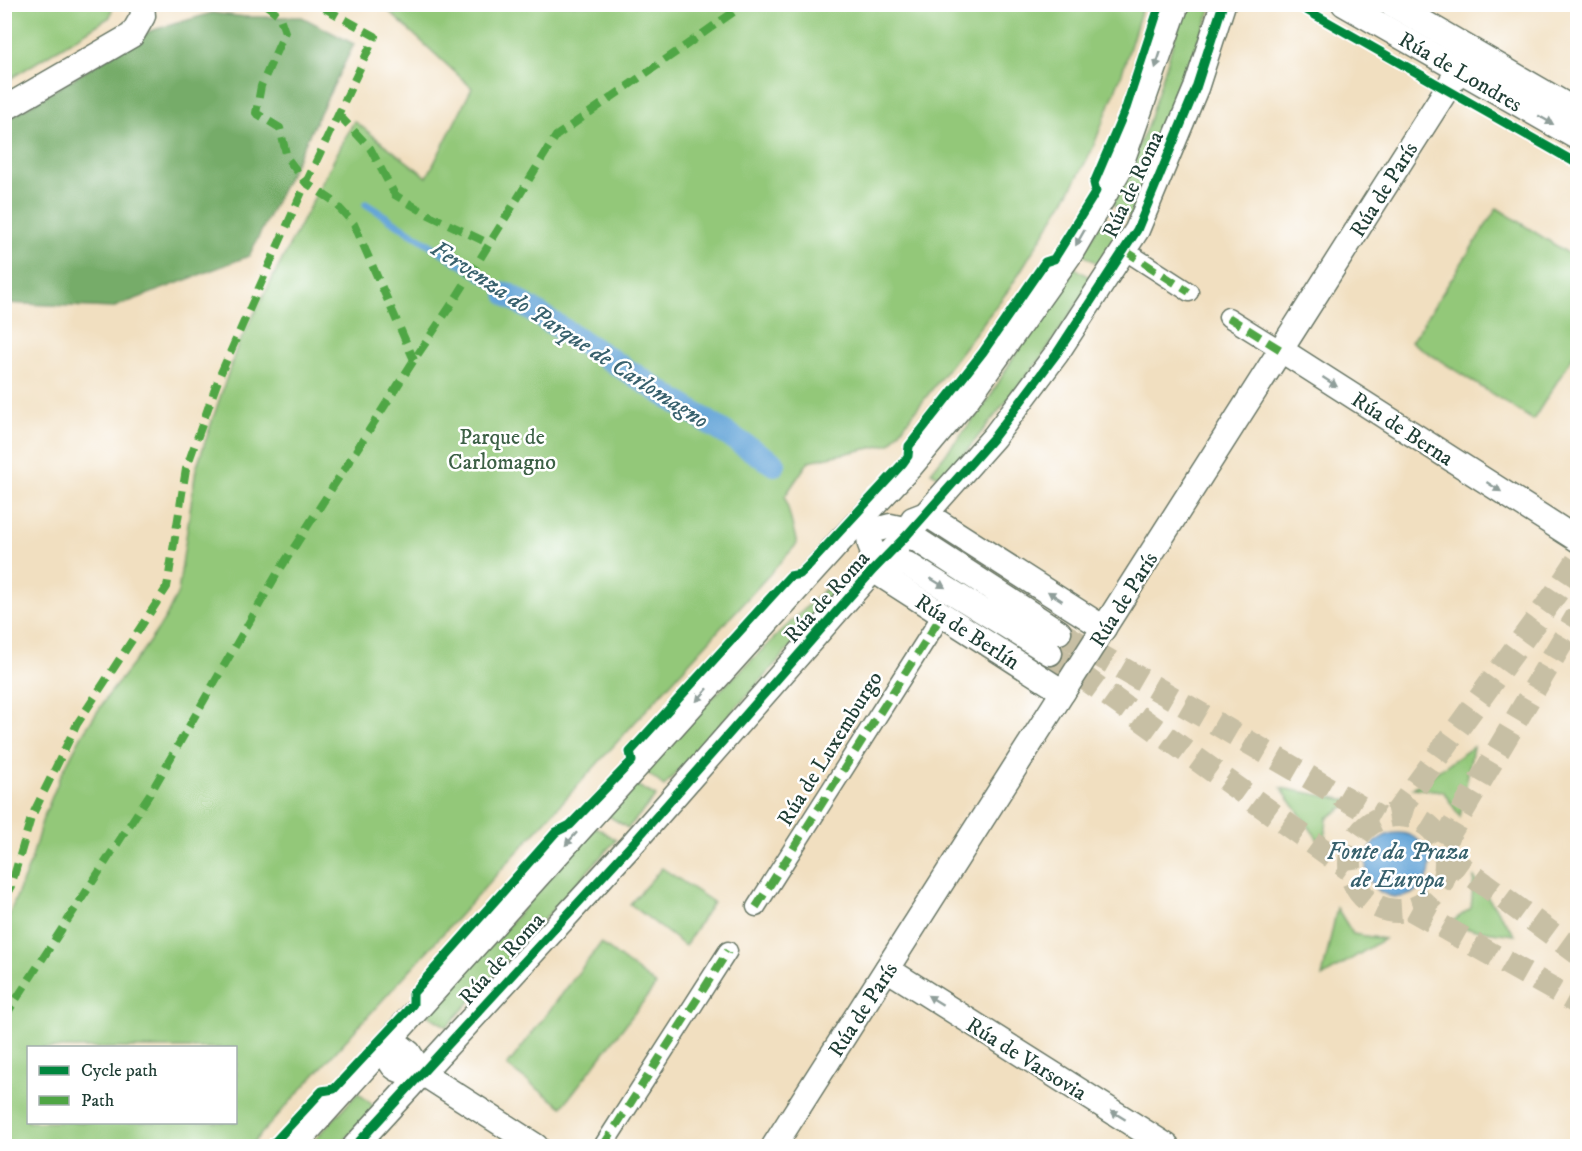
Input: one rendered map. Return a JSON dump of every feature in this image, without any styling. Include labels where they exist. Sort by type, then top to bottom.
[{"type":"street","points":[[4,109],[132,35],[143,16],[142,4]]},
{"type":"street","name":"Rúa de Roma","points":[[294,1146],[911,466],[984,376],[1071,253],[1119,170],[1177,4]]},
{"type":"street","name":"Rúa de Roma","points":[[726,668],[769,636],[837,569],[883,545],[926,514],[994,437],[1057,353],[1137,230],[1197,88],[1223,4]]},
{"type":"street","name":"Rúa de Londres","points":[[1344,4],[1578,112]]},
{"type":"street","name":"Rúa de Londres","points":[[1392,4],[1414,11],[1465,60],[1578,138]]},
{"type":"street","name":"Rúa de París","points":[[774,1146],[1465,60]]},
{"type":"street","points":[[1124,250],[1189,292]]},
{"type":"street","name":"Rúa de Berna","points":[[1228,317],[1578,540]]},
{"type":"street","name":"Rúa de Roma","points":[[355,1146],[635,841],[883,545],[931,461],[971,409],[984,376]]},
{"type":"street","points":[[926,514],[1104,628]]},
{"type":"street","name":"Rúa de Berlín","points":[[883,545],[942,615],[1063,692]]},
{"type":"street","name":"Rúa de Berlín","points":[[883,545],[1055,643],[906,564],[883,545]]},
{"type":"street","name":"Rúa de Luxemburgo","points":[[756,907],[942,615]]},
{"type":"street","points":[[603,1146],[728,951]]},
{"type":"street","name":"Rúa de Varsovia","points":[[887,969],[1167,1146]]},
{"type":"street","points":[[386,1045],[400,1046],[409,1053],[422,1073],[536,1146]]},
{"type":"green space","points":[[5,4],[113,5],[110,17],[5,82]]},
{"type":"green space","name":"Parque de Carlomagno","points":[[382,5],[1143,5],[1122,73],[1092,150],[1070,191],[1010,288],[890,444],[809,461],[785,496],[797,544],[250,1146],[5,1146],[5,925],[31,861],[42,821],[61,775],[82,735],[165,619],[178,592],[196,469],[237,347],[354,121],[427,177],[472,88]]},
{"type":"green space","points":[[1185,5],[1212,5],[1169,133],[1130,218],[1112,203],[1147,127]]},
{"type":"green space","points":[[212,13],[246,17],[302,17],[354,44],[249,256],[112,308],[5,303],[5,121],[150,31]]},
{"type":"green space","points":[[1497,208],[1577,259],[1577,350],[1533,420],[1411,342]]},
{"type":"green space","points":[[1103,219],[1124,232],[1103,267],[1082,254]]},
{"type":"green space","points":[[1074,267],[1093,280],[1042,357],[944,479],[931,472],[987,402]]},
{"type":"green space","points":[[825,589],[836,596],[664,786],[645,771],[702,708]]},
{"type":"green space","points":[[1473,747],[1460,817],[1443,791],[1413,788]]},
{"type":"green space","points":[[636,785],[656,796],[628,828],[607,815]]},
{"type":"green space","points":[[1281,788],[1353,801],[1327,818],[1324,848]]},
{"type":"green space","points":[[596,827],[616,840],[447,1027],[428,1015]]},
{"type":"green space","points":[[662,868],[713,902],[685,946],[630,904]]},
{"type":"green space","points":[[1474,878],[1515,935],[1446,926],[1471,908]]},
{"type":"green space","points":[[1337,908],[1353,934],[1384,939],[1322,977]]},
{"type":"green space","points":[[601,943],[656,985],[562,1107],[507,1066]]},
{"type":"green space","points":[[358,1093],[375,1107],[339,1146],[309,1146]]},
{"type":"water","name":"Fonte da Praza de Europa","points":[[1398,833],[1410,835],[1421,842],[1428,853],[1430,865],[1428,877],[1421,888],[1410,895],[1398,897],[1386,895],[1375,888],[1368,877],[1366,865],[1368,853],[1375,842],[1386,835]]},
{"type":"waterway","name":"Fervenza do Parque de Carlomagno","points":[[366,204],[507,294]]},
{"type":"waterway","name":"Fervenza do Parque de Carlomagno","points":[[507,294],[774,464]]},
{"type":"tunnel","points":[[1395,815],[1578,560]]},
{"type":"tunnel","points":[[1443,844],[1578,615]]},
{"type":"tunnel","points":[[1059,632],[1379,818]]},
{"type":"tunnel","points":[[1050,653],[1349,869]]},
{"type":"tunnel","points":[[1398,815],[1416,818],[1432,829],[1443,845],[1446,863],[1443,881],[1432,897],[1416,908],[1398,911],[1380,908],[1364,897],[1353,881],[1350,863],[1353,845],[1364,829],[1380,818],[1398,815]]},
{"type":"tunnel","points":[[1446,856],[1578,953]]},
{"type":"tunnel","points":[[1411,909],[1578,1003]]},
{"type":"marked path","points":[[265,4],[279,15],[285,32],[261,86],[256,113],[280,128],[287,158],[306,183],[332,200],[354,224],[414,360]]},
{"type":"marked path","points":[[4,899],[11,886],[31,818],[77,724],[167,587],[186,469],[220,375],[375,36],[317,4]]},
{"type":"marked path","points":[[4,1018],[151,792],[277,574],[457,296],[556,136],[745,4]]},
{"type":"marked path","points":[[338,114],[370,148],[395,195],[427,214],[490,244]]},
{"type":"marked path","points":[[1124,250],[1189,292]]},
{"type":"marked path","points":[[1228,317],[1281,350]]},
{"type":"marked path","points":[[756,907],[942,615]]},
{"type":"marked path","points":[[603,1146],[728,951]]},
{"type":"cycle path","points":[[271,1146],[322,1091],[334,1089],[407,1011],[413,1004],[413,993],[556,832],[570,825],[632,761],[630,752],[790,576],[800,574],[903,463],[908,456],[909,446],[983,352],[1045,262],[1054,259],[1096,191],[1094,183],[1126,108],[1160,4]]},
{"type":"cycle path","points":[[355,1146],[635,841],[873,570],[994,437],[1057,353],[1137,230],[1196,88],[1223,4]]},
{"type":"cycle path","points":[[1296,4],[1578,164]]}]
